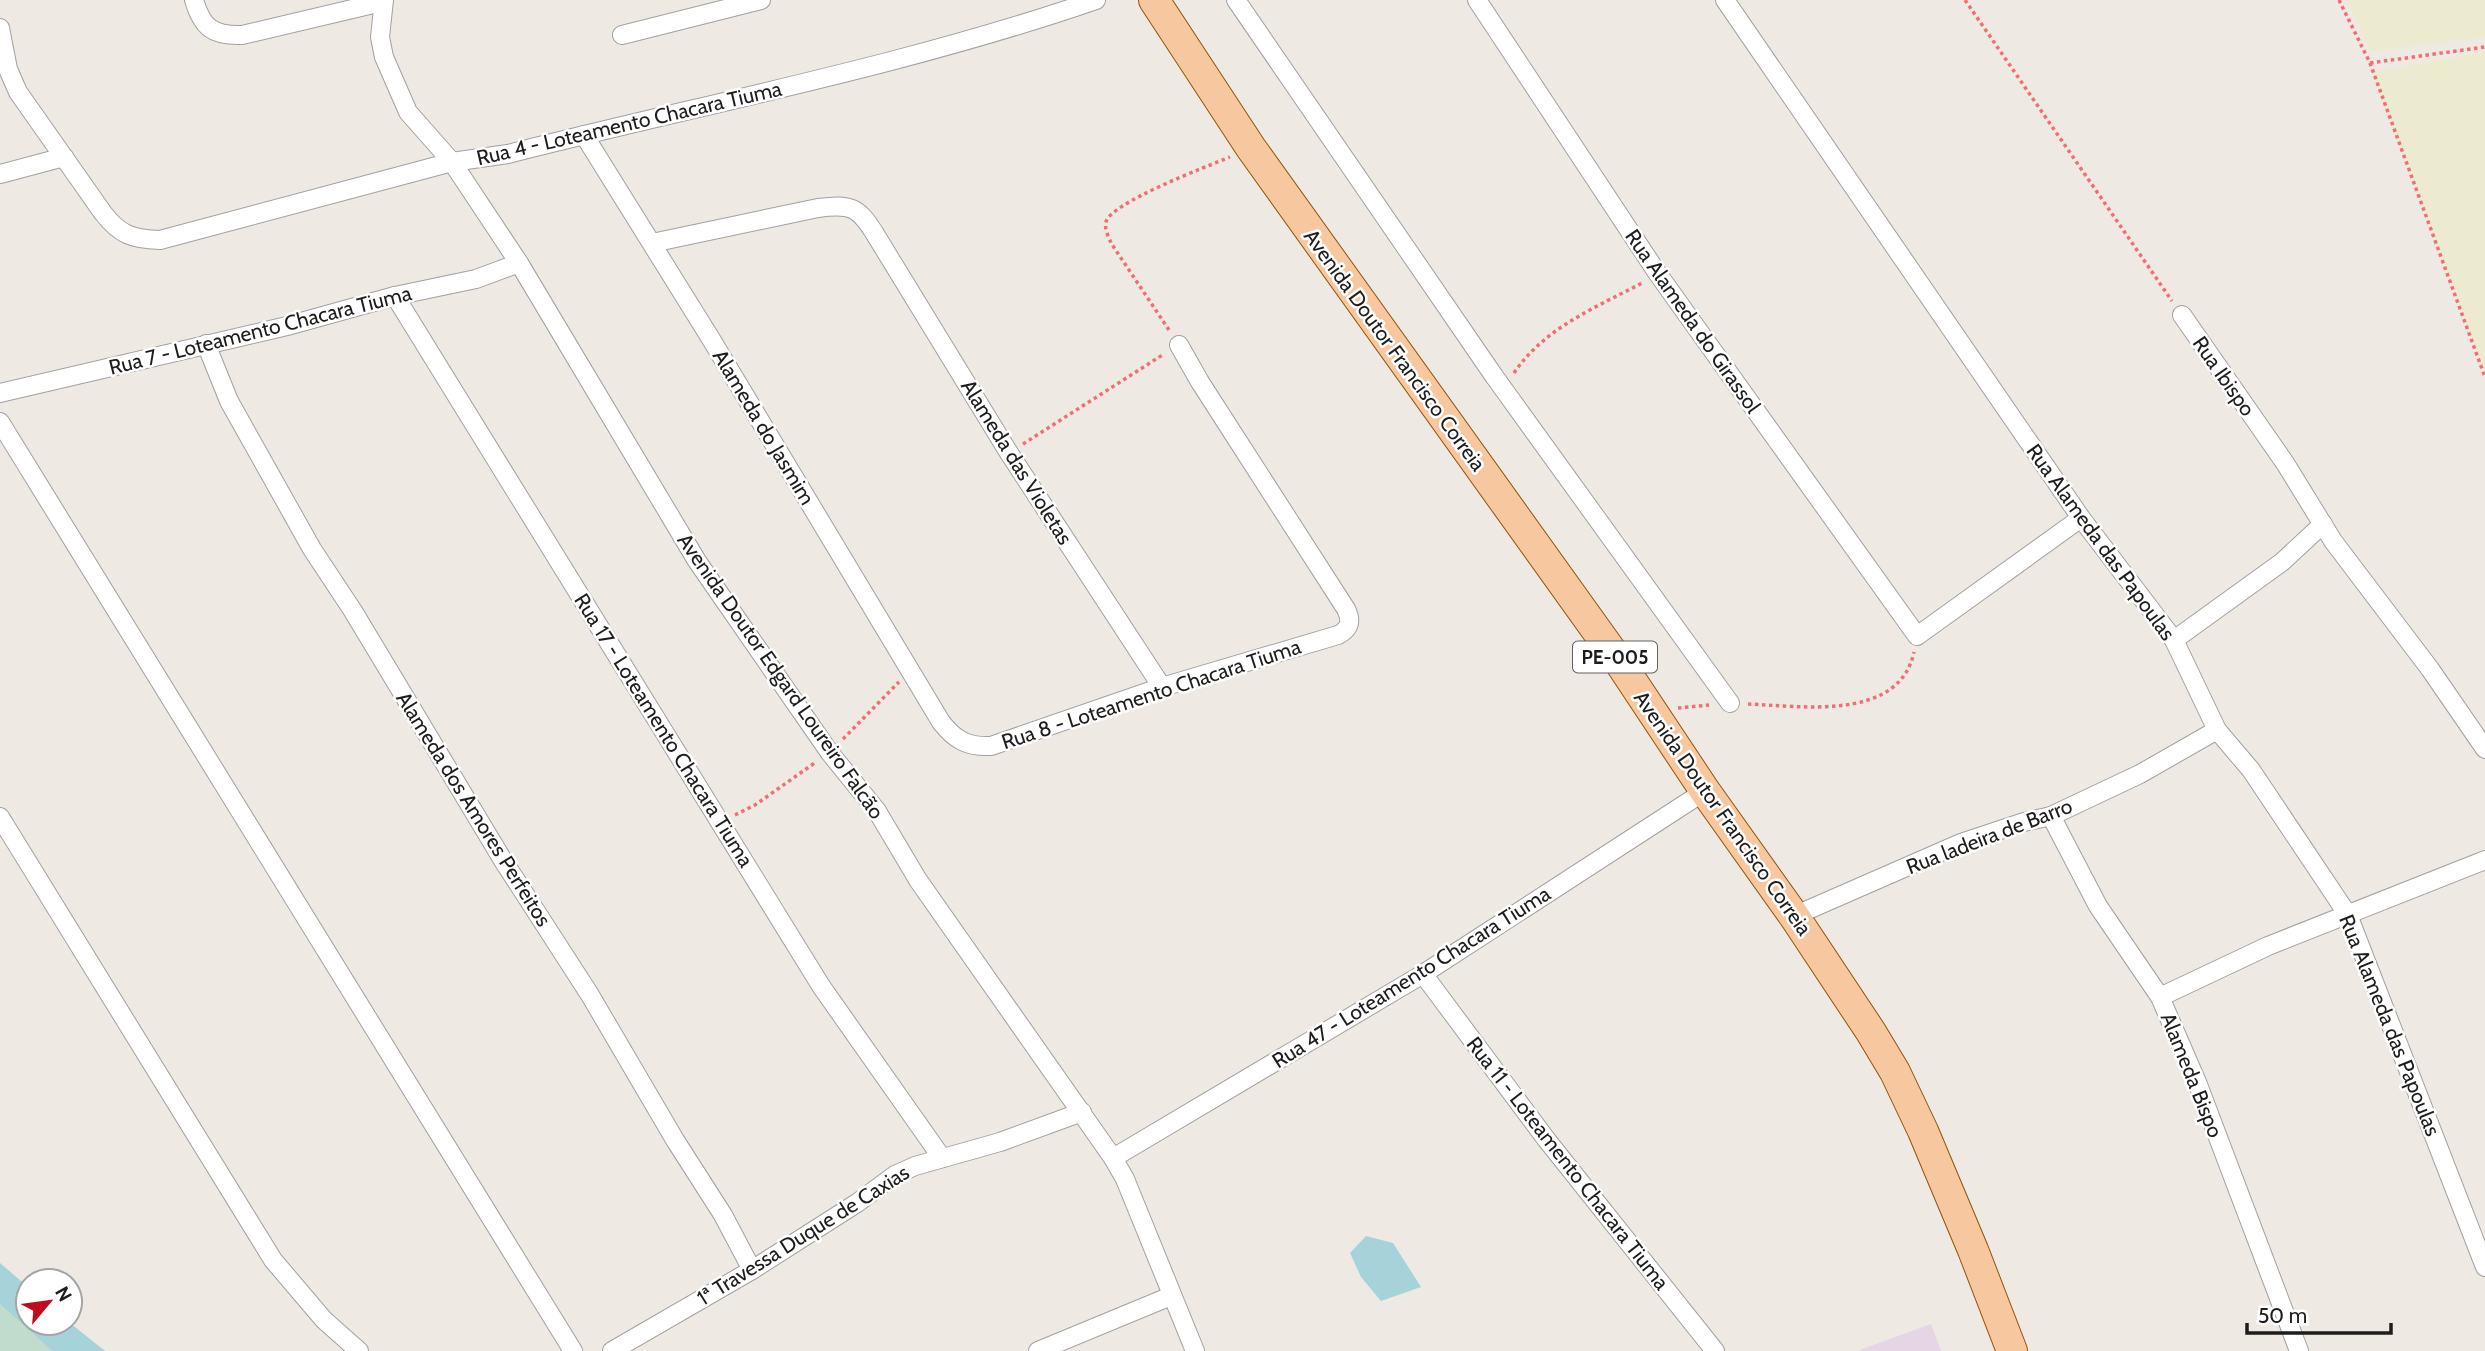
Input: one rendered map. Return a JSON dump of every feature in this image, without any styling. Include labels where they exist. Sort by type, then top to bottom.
[{"type":"main road","name":"Avenida Doutor Francisco Correia","points":[[1154,0],[1251,148],[1620,663],[1705,791],[1794,916],[1895,1072],[1968,1238],[2012,1351]]},
{"type":"street","points":[[194,0],[200,20],[226,36],[242,35],[383,1]]},
{"type":"street","points":[[622,35],[761,0]]},
{"type":"street","name":"Rua 4 - Loteamento Chacara Tiuma","points":[[64,157],[114,227],[135,238],[160,240],[452,162],[508,155],[904,58],[1036,21],[1096,0]]},
{"type":"street","points":[[1236,0],[1504,388],[1730,703]]},
{"type":"street","name":"Rua Alameda do Girassol","points":[[1477,0],[1658,274],[1917,636]]},
{"type":"street","name":"Rua Alameda das Papoulas","points":[[1726,0],[2081,518],[2174,640],[2217,730],[2251,770],[2348,915],[2485,1268]]},
{"type":"street","name":"Avenida Doutor Edgard Loureiro Falcão","points":[[383,1],[380,37],[384,57],[408,112],[452,162],[519,263],[697,561],[830,753],[877,811],[918,880],[1113,1158],[1125,1179],[1195,1351]]},
{"type":"street","points":[[0,29],[8,69],[18,92],[64,157],[0,174]]},
{"type":"street","name":"Alameda do Jasmim","points":[[584,135],[941,722]]},
{"type":"street","name":"Alameda das Violetas","points":[[652,243],[843,205],[860,213],[1009,453],[1162,687]]},
{"type":"street","name":"Rua 7 - Loteamento Chacara Tiuma","points":[[0,393],[287,326],[395,296],[476,279],[519,263]]},
{"type":"street","name":"Rua 17 - Loteamento Chacara Tiuma","points":[[395,296],[821,986],[942,1158]]},
{"type":"street","name":"Rua Ibispo","points":[[2182,315],[2284,463],[2333,541],[2430,668],[2485,750]]},
{"type":"street","name":"Alameda dos Amores Perfeitos","points":[[206,344],[229,401],[312,549],[354,611],[505,862],[590,995],[723,1215],[752,1269]]},
{"type":"street","name":"Rua 8 - Loteamento Chacara Tiuma","points":[[941,722],[962,743],[991,746],[1162,687],[1338,635],[1350,624],[1346,609],[1179,345]]},
{"type":"street","points":[[0,422],[573,1351]]},
{"type":"street","points":[[1917,636],[2081,518]]},
{"type":"street","points":[[2174,640],[2282,562],[2323,524]]},
{"type":"street","name":"Rua ladeira de Barro","points":[[1794,916],[1961,843],[2051,816],[2140,774],[2217,730]]},
{"type":"street","name":"Rua 47 - Loteamento Chacara Tiuma","points":[[1113,1158],[1423,974],[1705,791]]},
{"type":"street","name":"Alameda Bispo","points":[[2051,816],[2098,906],[2160,997],[2197,1082],[2299,1351]]},
{"type":"street","points":[[0,817],[274,1259],[324,1320],[359,1351]]},
{"type":"street","points":[[2160,997],[2268,946],[2485,860]]},
{"type":"street","name":"Rua 11 - Loteamento Chacara Tiuma","points":[[1423,974],[1546,1139],[1715,1351]]},
{"type":"street","name":"1ª Travessa Duque de Caxias","points":[[612,1351],[752,1269],[857,1203],[895,1175],[942,1158],[1000,1142],[1082,1112]]},
{"type":"street","points":[[1038,1351],[1171,1296]]},
{"type":"path","name":"Rua Ibispo","points":[[1965,0],[2182,315]]},
{"type":"path","points":[[2339,0],[2370,63],[2485,377]]},
{"type":"path","points":[[2370,63],[2485,47]]},
{"type":"path","points":[[1009,453],[1179,345],[1111,243],[1105,220],[1111,212],[1141,195],[1251,148]]},
{"type":"path","points":[[1504,388],[1520,364],[1553,332],[1658,274]]},
{"type":"path","points":[[1652,712],[1730,703],[1844,706],[1880,696],[1905,676],[1911,666],[1917,636]]},
{"type":"shaded area","points":[[1931,1324],[1941,1351],[1857,1351]]},
{"type":"green space","points":[[2346,0],[2485,0],[2485,37],[2371,51]]},
{"type":"green space","points":[[2485,52],[2485,375],[2372,72]]},
{"type":"green space","points":[[0,1304],[14,1317],[14,1337],[37,1337],[52,1351],[0,1351]]},
{"type":"water","points":[[1366,1236],[1393,1243],[1421,1287],[1381,1301],[1361,1277],[1350,1253]]},
{"type":"water","points":[[0,1263],[14,1275],[14,1317],[0,1304]]},
{"type":"water","points":[[84,1334],[105,1351],[52,1351],[37,1337],[84,1337]]}]
